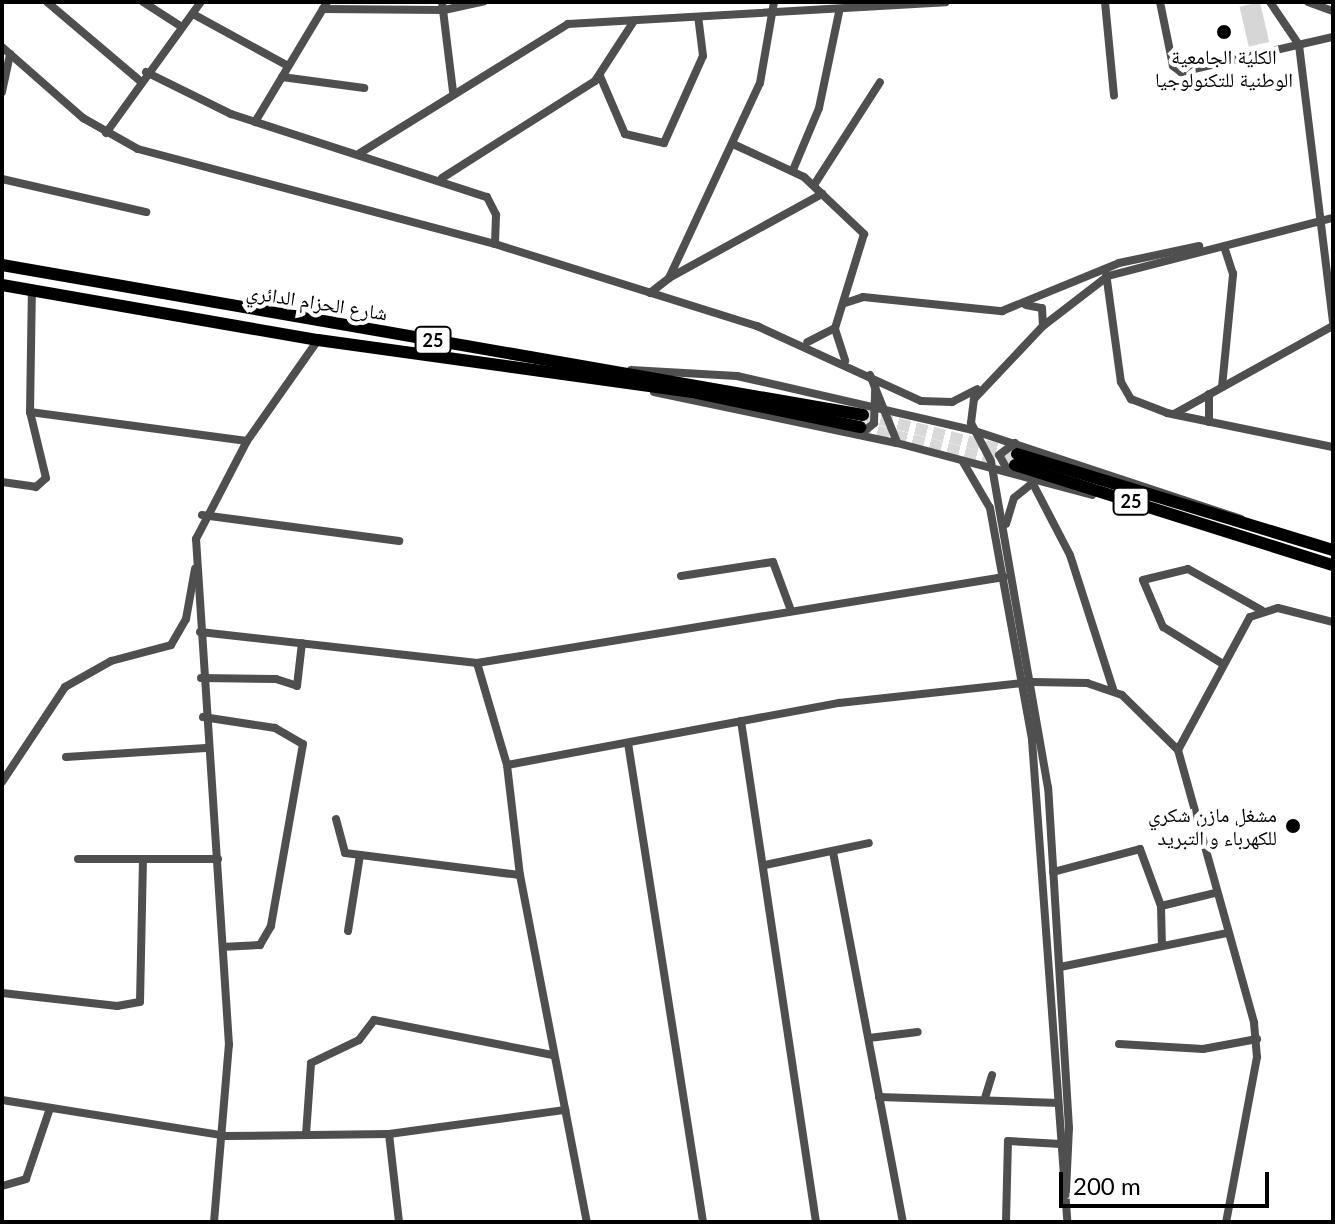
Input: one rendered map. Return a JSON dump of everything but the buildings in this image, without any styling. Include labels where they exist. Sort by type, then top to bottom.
[{"type":"highway","name":"شارع الحزام الدائري","points":[[2,265],[631,370],[864,421]]},
{"type":"highway","name":"شارع الحزام الدائري","points":[[2,285],[318,340],[864,421]]},
{"type":"highway","name":"25","points":[[1014,459],[1248,530],[1333,550]]},
{"type":"highway","name":"25","points":[[1248,530],[1333,565]]},
{"type":"street","points":[[47,2],[140,81]]},
{"type":"street","points":[[143,2],[182,27]]},
{"type":"street","points":[[106,133],[146,72],[201,2]]},
{"type":"street","points":[[255,122],[325,6],[443,6],[483,2]]},
{"type":"street","points":[[669,278],[764,72],[774,2]]},
{"type":"street","points":[[360,153],[453,91],[568,24],[839,12],[945,2]]},
{"type":"street","points":[[1105,2],[1114,96]]},
{"type":"street","points":[[1160,2],[1173,66],[1181,72],[1333,37]]},
{"type":"street","points":[[1173,414],[1333,324],[1299,45],[1270,2]]},
{"type":"street","points":[[1308,2],[1333,11]]},
{"type":"street","points":[[443,6],[453,91]]},
{"type":"street","points":[[793,170],[819,108],[839,12]]},
{"type":"street","points":[[193,14],[288,66]]},
{"type":"street","points":[[600,76],[625,134],[660,145],[703,56],[698,18]]},
{"type":"street","points":[[442,178],[600,76],[634,21]]},
{"type":"street","points":[[2,47],[106,133],[166,159],[495,244],[650,293],[802,342],[933,403],[981,386],[1043,326],[1106,272],[1224,246],[1322,219]]},
{"type":"street","points":[[2,92],[10,54]]},
{"type":"street","points":[[146,72],[255,122],[442,178],[492,202],[495,244]]},
{"type":"street","points":[[282,77],[364,88]]},
{"type":"street","points":[[814,185],[880,82]]},
{"type":"street","points":[[733,144],[793,170],[863,230],[856,274],[835,328],[849,365]]},
{"type":"street","points":[[2,179],[146,212]]},
{"type":"street","points":[[650,293],[669,278],[822,194]]},
{"type":"street","points":[[845,303],[863,297],[989,312],[1022,305],[1106,272],[1333,217]]},
{"type":"street","points":[[1222,387],[1233,274],[1224,246]]},
{"type":"street","points":[[1106,272],[1125,391],[1140,406],[1333,447]]},
{"type":"street","points":[[856,274],[863,297]]},
{"type":"street","points":[[2,482],[44,483],[30,412],[32,290]]},
{"type":"street","points":[[1022,305],[1042,308],[1043,326]]},
{"type":"street","points":[[802,342],[835,328]]},
{"type":"street","points":[[2,782],[65,687],[111,661],[171,645],[186,619],[202,515],[247,441],[318,340]]},
{"type":"street","points":[[870,375],[887,409],[897,443]]},
{"type":"street","points":[[864,421],[875,385]]},
{"type":"street","points":[[981,386],[971,413],[972,430],[992,468],[1005,533]]},
{"type":"street","points":[[1209,394],[1209,422]]},
{"type":"street","points":[[864,421],[887,409],[987,434]]},
{"type":"street","points":[[30,412],[247,441]]},
{"type":"street","points":[[971,413],[987,434],[1035,481],[1065,544],[1113,689],[1178,750],[1257,1039],[1226,1222]]},
{"type":"street","points":[[864,421],[897,443],[963,462],[992,468],[1014,459],[1219,506],[1248,530]]},
{"type":"street","points":[[963,462],[987,495],[1033,682],[1060,967],[1067,1222]]},
{"type":"street","points":[[1035,481],[1248,530]]},
{"type":"street","points":[[1035,481],[1010,504],[1005,533],[1004,577],[1038,790],[1066,1191]]},
{"type":"street","points":[[202,515],[399,541]]},
{"type":"street","points":[[681,576],[773,562],[790,608]]},
{"type":"street","points":[[196,568],[203,717],[226,947],[226,1136],[214,1222]]},
{"type":"street","points":[[1223,664],[1163,627],[1143,580],[1188,569],[1261,610],[1333,622]]},
{"type":"street","points":[[200,632],[477,663],[790,608],[1004,577]]},
{"type":"street","points":[[1178,750],[1223,664],[1261,610]]},
{"type":"street","points":[[201,678],[276,679],[297,686],[302,643]]},
{"type":"street","points":[[477,663],[507,765],[520,875],[587,1222]]},
{"type":"street","points":[[507,765],[741,721],[1022,682],[1113,689]]},
{"type":"street","points":[[203,717],[275,728],[303,744],[271,926],[260,945],[226,947]]},
{"type":"street","points":[[741,721],[765,865],[816,1222]]},
{"type":"street","points":[[628,743],[703,1222]]},
{"type":"street","points":[[66,757],[206,748]]},
{"type":"street","points":[[336,819],[339,849],[360,855],[520,875]]},
{"type":"street","points":[[765,865],[869,843]]},
{"type":"street","points":[[1053,872],[1136,847],[1161,906],[1162,946]]},
{"type":"street","points":[[833,852],[903,1222]]},
{"type":"street","points":[[348,931],[360,855]]},
{"type":"street","points":[[78,859],[218,859]]},
{"type":"street","points":[[2,993],[117,1006],[140,1002],[143,861]]},
{"type":"street","points":[[1161,906],[1215,893]]},
{"type":"street","points":[[1060,967],[1227,933]]},
{"type":"street","points":[[306,1135],[311,1063],[359,1040],[374,1020],[553,1055]]},
{"type":"street","points":[[869,1038],[918,1032]]},
{"type":"street","points":[[1119,1044],[1203,1049],[1257,1039]]},
{"type":"street","points":[[985,1098],[992,1075]]},
{"type":"street","points":[[879,1097],[985,1098],[1058,1103]]},
{"type":"street","points":[[2,1100],[226,1136],[389,1134],[565,1110]]},
{"type":"street","points":[[2,1186],[21,1184],[30,1173],[50,1108]]},
{"type":"street","points":[[389,1134],[399,1222]]},
{"type":"street","points":[[1006,1222],[1008,1141],[1061,1144]]},
{"type":"shaded area","points":[[1260,2],[1269,42],[1249,47],[1240,7]]},
{"type":"tunnel","points":[[863,415],[1017,454]]},
{"type":"tunnel","points":[[860,427],[1012,465]]},
{"type":"place","name":"الكلية الجامعية الوطنية للتكنولوجيا","points":[[1224,32]]},
{"type":"place","name":"مشغل مازن شكري للكهرباء و التبريد","points":[[1293,826]]}]
